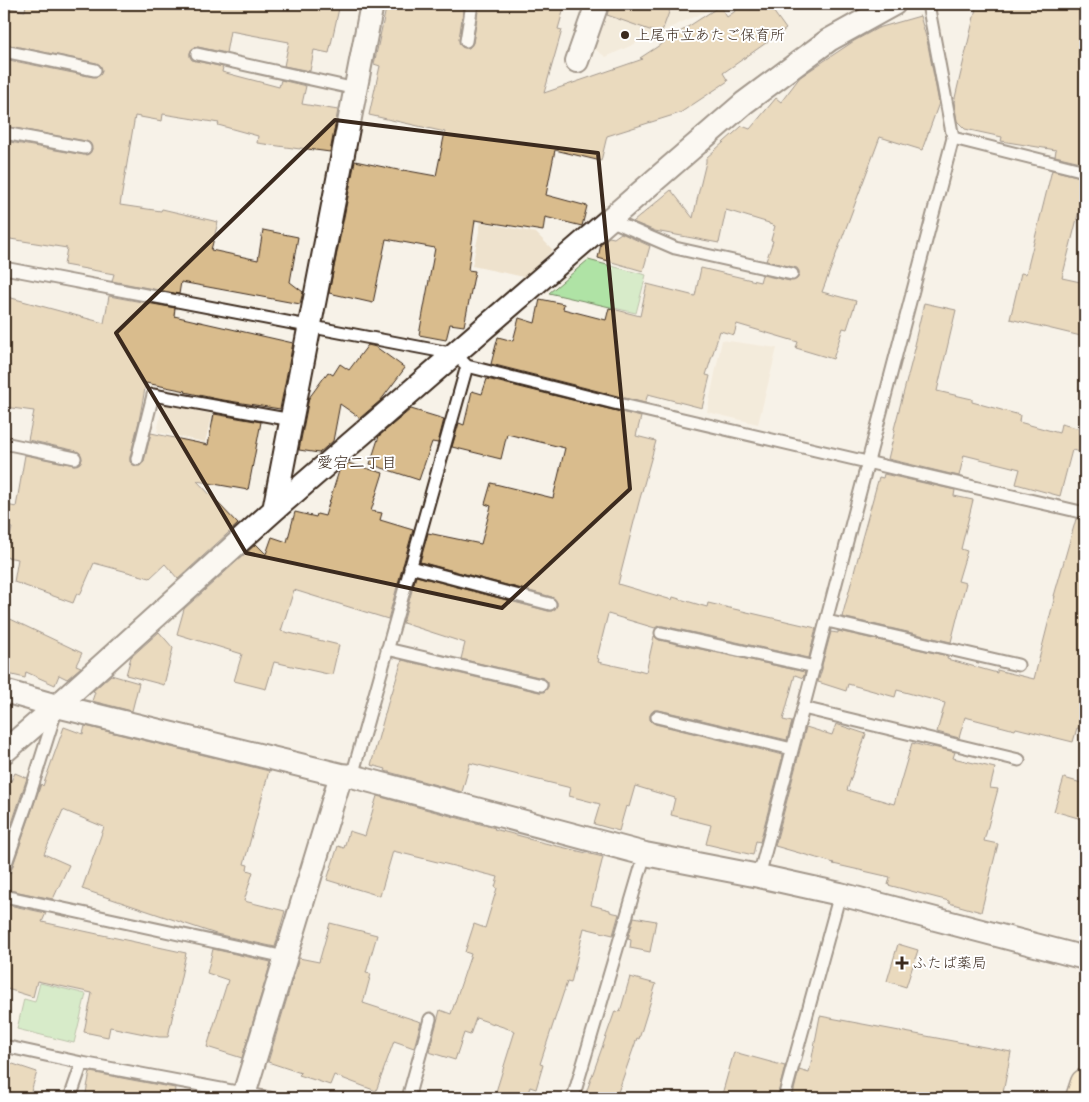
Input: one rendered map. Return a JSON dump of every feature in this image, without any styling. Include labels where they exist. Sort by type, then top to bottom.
[{"type":"main road","points":[[1080,1098],[1085,1083]]},
{"type":"street","points":[[274,510],[372,4]]},
{"type":"street","points":[[577,61],[597,4]]},
{"type":"street","points":[[4,752],[274,510],[461,360],[610,220],[744,104],[829,40],[894,4]]},
{"type":"street","points":[[4,691],[57,706],[346,776],[646,854],[840,894],[1085,958]]},
{"type":"street","points":[[244,1096],[285,957],[346,776]]},
{"type":"lane","points":[[466,41],[472,4]]},
{"type":"lane","points":[[759,876],[953,138],[928,4]]},
{"type":"lane","points":[[4,51],[95,70]]},
{"type":"lane","points":[[197,54],[356,89]]},
{"type":"lane","points":[[4,133],[85,148]]},
{"type":"lane","points":[[953,138],[1085,171]]},
{"type":"lane","points":[[610,220],[675,248],[792,274]]},
{"type":"lane","points":[[4,268],[310,327],[461,360],[614,403],[1085,513]]},
{"type":"lane","points":[[346,776],[387,649],[410,567],[461,360]]},
{"type":"lane","points":[[137,459],[153,395],[292,420]]},
{"type":"lane","points":[[4,443],[75,458]]},
{"type":"lane","points":[[410,567],[550,604]]},
{"type":"lane","points":[[827,621],[1018,665]]},
{"type":"lane","points":[[661,634],[815,667]]},
{"type":"lane","points":[[387,649],[541,685]]},
{"type":"lane","points":[[4,869],[57,706]]},
{"type":"lane","points":[[803,708],[1019,760]]},
{"type":"lane","points":[[657,717],[792,749]]},
{"type":"lane","points":[[573,1098],[646,854]]},
{"type":"lane","points":[[784,1098],[840,894]]},
{"type":"lane","points":[[4,896],[285,957]]},
{"type":"lane","points":[[408,1098],[430,1019]]},
{"type":"lane","points":[[4,1046],[244,1096],[270,1098]]},
{"type":"lane","points":[[70,1098],[82,1063]]},
{"type":"highlighted area","points":[[335,120],[598,153],[630,489],[502,608],[246,553],[116,333]]},
{"type":"shaded area","name":"上尾市立あたご保育所","points":[[609,4],[722,4],[606,57],[593,48]]},
{"type":"shaded area","points":[[481,222],[536,233],[553,250],[524,277],[472,266]]},
{"type":"shaded area","points":[[722,340],[777,348],[758,424],[707,412]]},
{"type":"shaded area","points":[[163,404],[212,414],[205,442],[157,432]]},
{"type":"green space","points":[[588,260],[646,275],[636,313],[549,293]]},
{"type":"green space","points":[[40,983],[86,994],[74,1043],[17,1029],[24,999],[35,1002]]},
{"type":"building","points":[[26,4],[241,4],[260,7],[261,4],[340,4],[329,53],[314,50],[310,71],[284,66],[289,42],[230,31],[226,53],[198,47],[192,49],[190,53],[192,60],[223,67],[222,72],[279,87],[281,80],[306,86],[302,104],[338,110],[330,152],[257,143],[258,136],[218,125],[219,123],[163,114],[162,121],[135,116],[120,205],[161,211],[162,209],[218,222],[211,250],[258,260],[263,230],[298,237],[290,282],[303,292],[300,304],[181,282],[179,294],[112,281],[114,274],[64,265],[67,248],[4,238],[4,141],[84,155],[90,153],[92,149],[90,143],[86,141],[4,126],[4,59],[93,77],[100,75],[102,71],[97,63],[4,44],[4,7],[25,11]]},
{"type":"building","points":[[387,4],[464,4],[459,40],[461,46],[465,48],[469,48],[473,43],[479,4],[550,4],[564,8],[558,29],[562,30],[544,93],[643,59],[640,58],[720,6],[727,17],[745,4],[768,4],[786,29],[723,73],[728,81],[680,113],[607,136],[601,161],[555,150],[546,195],[587,206],[582,226],[545,217],[543,231],[475,220],[468,270],[475,271],[464,326],[450,324],[446,340],[419,335],[435,248],[386,239],[373,303],[329,293],[355,161],[436,176],[445,132],[369,115],[380,66],[374,64]]},
{"type":"building","points":[[610,4],[672,4],[661,34],[607,15]]},
{"type":"building","points":[[977,4],[1085,4],[1085,163],[1055,156],[1056,150],[1001,141],[1002,137],[965,129],[957,121],[954,102]]},
{"type":"building","points":[[920,16],[927,40],[939,103],[922,150],[880,137],[822,292],[856,301],[847,329],[843,328],[833,359],[796,348],[798,342],[737,324],[734,335],[720,331],[706,375],[710,376],[702,408],[648,394],[645,403],[491,364],[498,337],[513,341],[519,318],[535,323],[540,299],[564,304],[563,309],[606,320],[609,308],[640,316],[647,284],[695,296],[701,268],[760,282],[762,275],[790,281],[797,279],[799,271],[797,268],[766,261],[773,241],[771,240],[775,226],[769,223],[726,210],[719,243],[655,231],[633,222],[671,190],[693,218],[706,158],[742,126],[750,129],[776,98],[781,102],[800,77],[854,41],[878,28]]},
{"type":"building","points":[[1052,170],[1085,178],[1085,209],[1080,207],[1062,278],[1085,283],[1085,337],[1010,319],[1021,273],[1026,274]]},
{"type":"building","points":[[621,233],[650,246],[643,271],[598,258],[601,244],[609,237],[614,238]]},
{"type":"building","points":[[4,296],[104,323],[109,296],[175,308],[174,316],[293,343],[280,409],[217,399],[146,383],[130,457],[130,462],[135,466],[140,466],[144,461],[151,433],[208,445],[214,414],[261,422],[248,490],[197,481],[238,524],[178,579],[165,564],[150,578],[94,563],[80,595],[77,593],[73,603],[14,582],[18,559],[5,557],[12,528],[4,526],[4,520],[7,505],[16,507],[25,455],[74,465],[80,463],[82,459],[77,451],[28,440],[34,411],[4,407]]},
{"type":"building","points":[[924,303],[956,310],[937,391],[972,399],[972,402],[1020,415],[1019,422],[1059,433],[1061,424],[1085,430],[1085,453],[1072,450],[1060,496],[1016,484],[1020,469],[964,455],[959,476],[888,459],[916,345],[914,345]]},
{"type":"building","points":[[368,345],[376,347],[405,368],[381,400],[360,418],[340,404],[333,441],[319,453],[299,450],[309,398],[328,372],[333,375],[340,364],[349,370]]},
{"type":"building","points":[[487,379],[641,417],[636,436],[656,441],[618,584],[672,600],[673,597],[707,607],[708,603],[816,628],[809,658],[663,626],[655,628],[608,614],[597,658],[599,659],[598,662],[646,672],[654,636],[659,640],[805,672],[803,678],[795,675],[783,720],[792,722],[787,740],[659,710],[654,710],[650,715],[650,720],[655,724],[783,755],[760,842],[756,841],[753,855],[706,844],[711,825],[671,815],[675,798],[635,786],[629,807],[626,806],[619,831],[594,824],[600,804],[569,796],[571,788],[470,763],[462,792],[385,771],[386,769],[371,765],[402,660],[539,692],[544,692],[548,687],[548,682],[543,678],[461,659],[465,643],[403,623],[416,576],[548,611],[552,611],[557,606],[557,602],[552,597],[420,562],[428,533],[481,544],[491,506],[485,504],[491,483],[553,498],[565,448],[507,434],[501,459],[452,447],[459,423],[464,425],[472,391],[482,394]]},
{"type":"building","points":[[411,409],[444,419],[438,443],[432,442],[419,480],[370,464],[379,436]]},
{"type":"building","points":[[348,463],[383,473],[371,511],[382,513],[380,520],[413,530],[388,619],[294,590],[281,631],[339,645],[332,675],[274,662],[266,689],[234,681],[242,654],[177,634],[184,609],[256,544],[266,554],[272,537],[287,542],[295,512],[316,517],[317,514],[325,516],[339,471]]},
{"type":"building","points":[[884,474],[955,490],[954,496],[973,500],[961,549],[967,551],[958,581],[966,583],[951,642],[842,617],[879,477],[883,478]]},
{"type":"building","points":[[1076,519],[1085,520],[1085,730],[1077,728],[1073,742],[965,717],[959,738],[937,732],[945,703],[897,690],[895,697],[848,684],[846,691],[818,682],[831,632],[838,633],[838,631],[948,656],[947,659],[997,673],[997,670],[1034,679],[1054,596]]},
{"type":"building","points":[[4,616],[82,653],[76,665],[81,667],[67,679],[59,675],[55,685],[26,672],[25,678],[4,673]]},
{"type":"building","points":[[159,632],[173,648],[164,685],[126,675],[131,657]]},
{"type":"building","points":[[111,675],[139,683],[132,711],[92,701],[95,692],[93,691]]},
{"type":"building","points":[[836,724],[866,734],[847,790],[894,804],[912,743],[955,752],[953,758],[995,768],[990,788],[998,789],[984,841],[998,844],[981,912],[949,903],[949,901],[888,885],[890,877],[833,864],[775,846],[806,727],[832,735]]},
{"type":"building","points":[[85,726],[269,771],[244,864],[248,865],[247,870],[253,872],[244,901],[285,911],[275,947],[216,934],[82,889],[104,827],[63,810],[44,854],[69,865],[53,899],[4,889],[4,876],[8,875],[11,871],[41,784],[43,786],[64,727],[83,734]]},
{"type":"building","points":[[15,773],[27,778],[4,847],[4,778],[11,781]]},
{"type":"building","points":[[1064,778],[1085,784],[1085,820],[1054,811]]},
{"type":"building","points":[[377,796],[495,828],[528,839],[603,857],[591,905],[619,914],[613,935],[584,928],[571,983],[567,982],[540,1064],[543,1065],[536,1089],[530,1087],[526,1098],[494,1098],[515,1031],[476,1018],[470,1035],[464,1033],[455,1060],[429,1052],[440,1010],[451,1014],[471,954],[465,952],[474,924],[485,928],[497,888],[495,887],[498,877],[393,851],[380,896],[327,880],[338,846],[344,848],[349,831],[365,836]]},
{"type":"building","points":[[4,904],[46,913],[42,922],[186,953],[168,1037],[159,1037],[110,1027],[108,1037],[84,1032],[92,993],[37,981],[33,997],[4,988]]},
{"type":"building","points":[[634,917],[656,921],[650,952],[630,948],[631,940],[628,939]]},
{"type":"building","points":[[330,923],[377,935],[366,973],[371,974],[363,1003],[421,1022],[414,1048],[394,1041],[376,1091],[334,1075],[330,1085],[268,1062],[299,958],[319,962]]},
{"type":"building","points":[[898,944],[918,950],[906,987],[887,981]]},
{"type":"building","points":[[213,949],[271,962],[242,1058],[207,1047],[228,980],[207,973]]},
{"type":"building","points":[[630,977],[656,984],[639,1039],[637,1038],[616,1098],[602,1098],[586,1093],[615,1011],[620,1012]]},
{"type":"building","points":[[820,1016],[1011,1052],[1002,1098],[792,1098],[799,1070],[809,1073]]},
{"type":"building","points":[[734,1052],[785,1066],[777,1098],[721,1098]]},
{"type":"building","points":[[4,1061],[37,1072],[29,1098],[4,1098]]},
{"type":"building","points":[[90,1072],[175,1088],[174,1098],[85,1098]]},
{"type":"place","name":"上尾市立あたご保育所","points":[[625,35]]},
{"type":"place","name":"ふたば薬局","points":[[902,963]]},
{"type":"district","name":"愛宕二丁目","points":[[357,462]]}]
